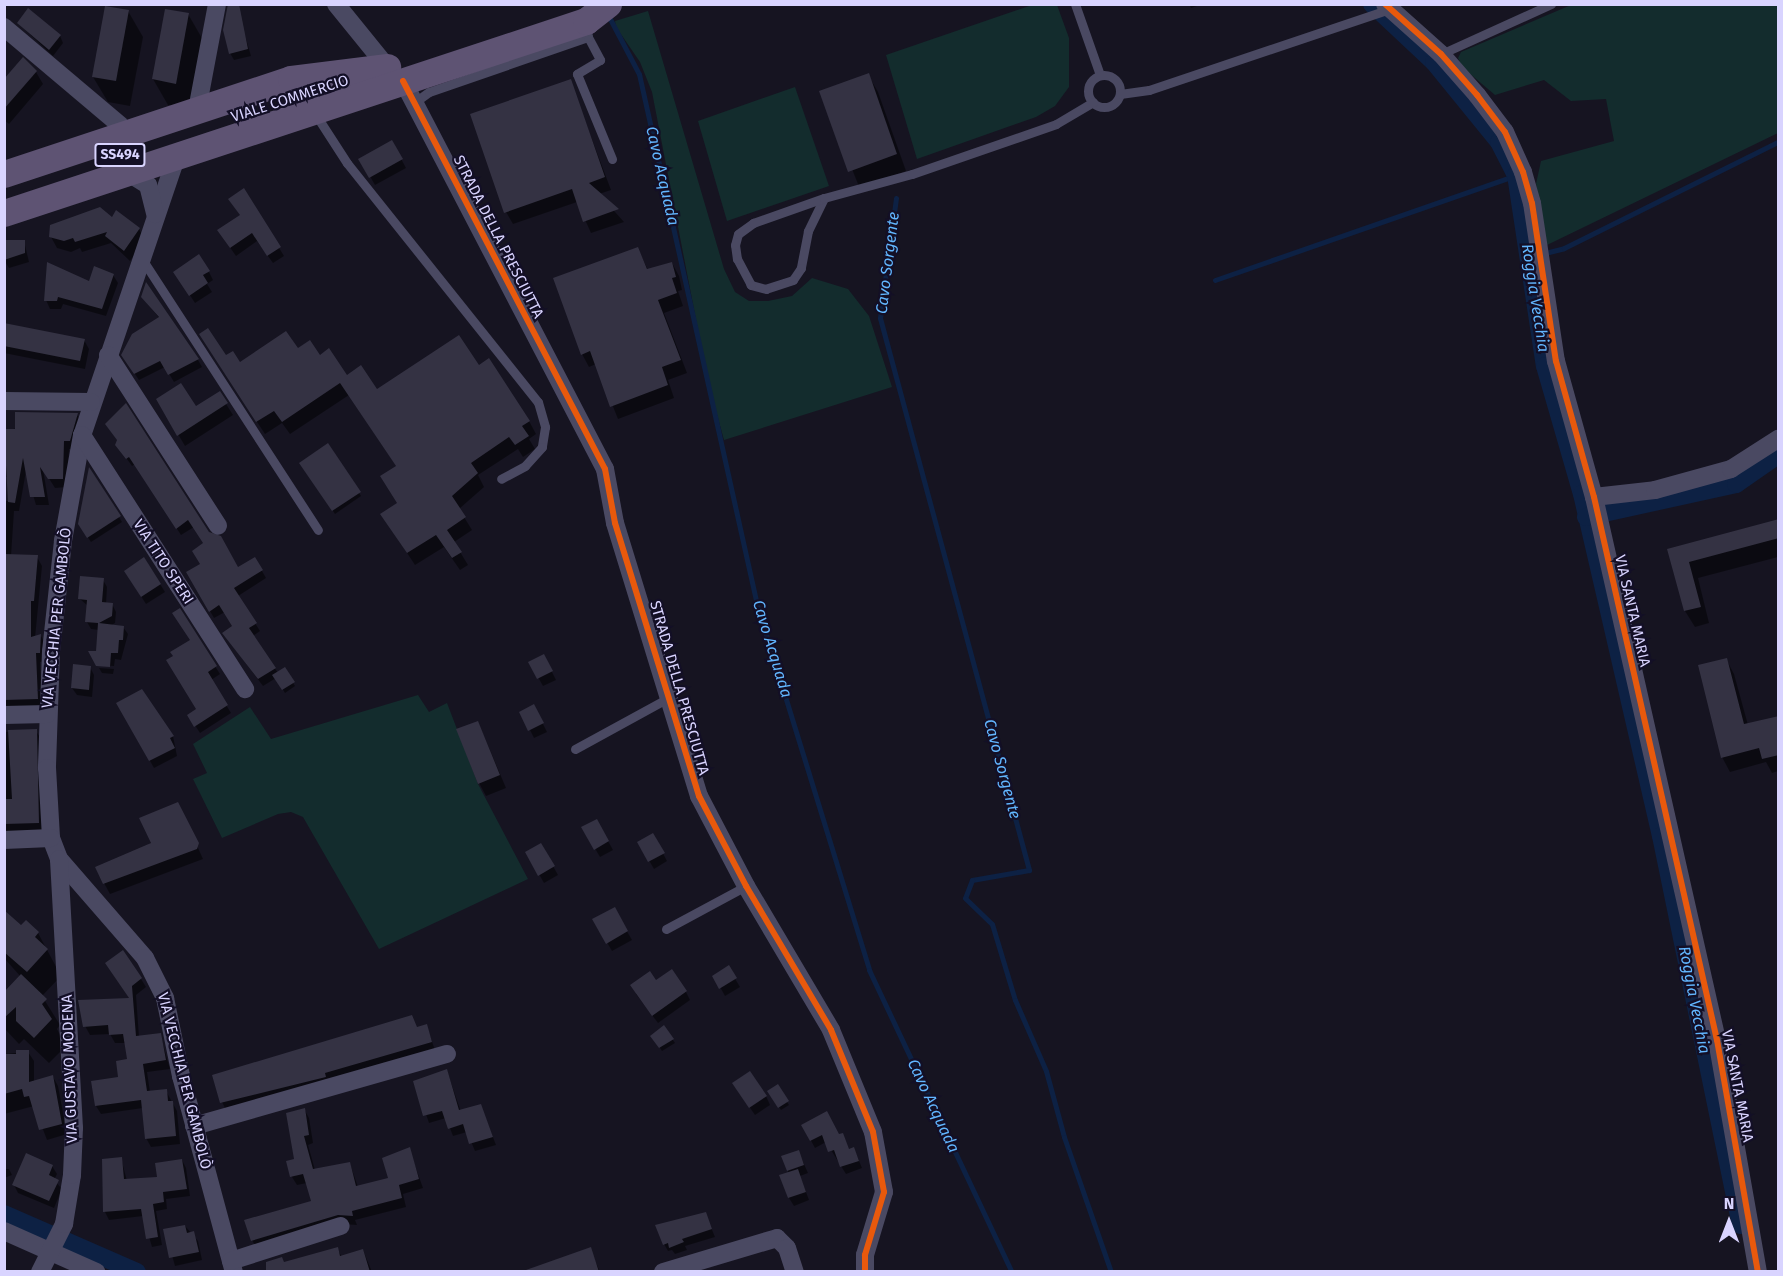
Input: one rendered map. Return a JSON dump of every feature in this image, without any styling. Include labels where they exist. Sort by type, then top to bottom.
[{"type":"main road","name":"VIALE COMMERCIO","points":[[4,194],[402,83],[590,17]]},
{"type":"main road","points":[[4,174],[291,79],[402,83]]},
{"type":"main road","points":[[4,213],[402,83]]},
{"type":"street","points":[[197,110],[217,4]]},
{"type":"street","name":"STRADA DELLA PRESCIUTTA","points":[[336,4],[402,83],[604,469],[615,523],[699,796],[746,886],[831,1030],[878,1146],[884,1192],[865,1255],[865,1272]]},
{"type":"street","name":"VIA SANTA MARIA","points":[[1384,9],[1441,54],[1505,132],[1523,172],[1540,254],[1556,361],[1597,509],[1716,1040],[1758,1272]]},
{"type":"street","points":[[4,27],[120,125]]},
{"type":"street","name":"VIA VECCHIA PER GAMBOLÒ","points":[[177,155],[140,257],[82,435],[63,541],[47,714],[51,838],[59,859],[145,958],[165,998],[194,1126],[233,1266]]},
{"type":"street","points":[[128,172],[148,184],[155,214]]},
{"type":"street","points":[[108,355],[218,526]]},
{"type":"street","points":[[4,401],[91,402]]},
{"type":"street","name":"VIA TITO SPERI","points":[[82,435],[245,689]]},
{"type":"street","points":[[1597,509],[1655,490],[1720,473],[1779,439]]},
{"type":"street","points":[[4,715],[47,714]]},
{"type":"street","points":[[4,840],[51,838]]},
{"type":"street","name":"VIA GUSTAVO MODENA","points":[[40,1272],[64,1224],[72,1175],[74,1128],[59,859]]},
{"type":"street","points":[[194,1126],[447,1054]]},
{"type":"street","points":[[233,1266],[341,1226]]},
{"type":"street","points":[[4,1231],[52,1249],[96,1272]]},
{"type":"street","points":[[663,1272],[777,1238],[787,1248],[795,1272]]},
{"type":"lane","points":[[1075,4],[1100,75]]},
{"type":"lane","points":[[1441,54],[1551,4]]},
{"type":"lane","points":[[824,198],[808,231],[801,268],[793,280],[766,289],[751,285],[737,259],[738,234],[753,223],[824,198],[912,174],[1056,124],[1093,102],[1109,106],[1120,94],[1149,90],[1384,9]]},
{"type":"lane","points":[[402,83],[429,92],[590,17],[600,60],[577,74],[612,159]]},
{"type":"lane","points":[[1100,75],[1113,77],[1120,94]]},
{"type":"lane","points":[[1093,102],[1088,90],[1100,75]]},
{"type":"lane","points":[[314,111],[347,163],[538,402],[545,427],[542,447],[525,466],[501,479]]},
{"type":"lane","points":[[140,257],[318,530]]},
{"type":"lane","points":[[575,749],[668,698]]},
{"type":"lane","points":[[666,929],[746,886]]},
{"type":"green space","points":[[1032,5],[1057,5],[1069,38],[1069,87],[1055,106],[1036,117],[917,159],[886,55]]},
{"type":"green space","points":[[1571,5],[1778,5],[1778,133],[1547,245],[1536,184],[1541,161],[1614,141],[1606,99],[1571,101],[1544,80],[1495,95],[1462,67],[1458,58],[1461,52]]},
{"type":"green space","points":[[648,11],[724,269],[735,292],[749,301],[768,301],[792,296],[812,278],[848,289],[869,316],[892,387],[724,440],[708,382],[652,92],[640,62],[616,27],[615,21]]},
{"type":"green space","points":[[795,87],[829,186],[727,221],[698,121]]},
{"type":"green space","points":[[418,695],[429,712],[447,703],[478,784],[528,879],[379,949],[303,817],[291,812],[278,814],[222,838],[193,779],[207,773],[193,744],[250,707],[271,739]]},
{"type":"building","points":[[228,4],[239,4],[248,49],[229,54],[223,30]]},
{"type":"building","points":[[105,6],[129,10],[116,81],[92,77]]},
{"type":"building","points":[[28,8],[61,35],[49,50],[17,23]]},
{"type":"building","points":[[165,9],[189,13],[176,84],[152,79]]},
{"type":"building","points":[[23,57],[37,71],[4,109],[4,79]]},
{"type":"building","points":[[869,73],[897,154],[848,172],[819,91]]},
{"type":"building","points":[[571,79],[605,177],[589,183],[619,209],[583,222],[572,189],[504,213],[470,114]]},
{"type":"building","points":[[392,140],[403,159],[369,178],[358,159]]},
{"type":"building","points":[[244,188],[281,247],[267,256],[252,233],[230,248],[217,230],[240,215],[228,199]]},
{"type":"building","points":[[100,207],[112,217],[116,210],[140,228],[124,251],[105,236],[107,232],[75,242],[73,238],[64,241],[49,237],[50,225]]},
{"type":"building","points":[[4,240],[25,240],[25,253],[4,260]]},
{"type":"building","points":[[638,247],[647,269],[672,262],[676,277],[672,278],[677,293],[658,300],[681,360],[662,367],[668,385],[610,407],[590,351],[581,355],[553,278]]},
{"type":"building","points":[[199,254],[210,271],[203,275],[208,283],[189,296],[173,272]]},
{"type":"building","points":[[47,262],[89,281],[94,266],[114,274],[102,309],[58,297],[57,301],[44,301]]},
{"type":"building","points":[[146,282],[199,359],[168,375],[160,361],[134,374],[121,355],[132,334],[159,317],[141,297]]},
{"type":"building","points":[[4,323],[85,339],[80,361],[4,346]]},
{"type":"building","points":[[208,328],[226,355],[233,351],[240,362],[286,331],[298,348],[310,340],[320,355],[329,348],[347,375],[361,365],[377,389],[459,335],[479,365],[489,358],[530,421],[522,426],[529,436],[515,445],[509,437],[471,463],[478,473],[452,496],[466,517],[447,530],[462,552],[452,558],[436,535],[407,553],[380,514],[397,503],[380,476],[396,466],[340,383],[282,422],[274,411],[256,422],[199,334]]},
{"type":"building","points":[[181,383],[196,406],[220,391],[228,403],[177,436],[156,399]]},
{"type":"building","points":[[126,403],[209,532],[221,536],[238,567],[255,557],[263,570],[234,588],[257,623],[249,628],[276,668],[258,679],[222,633],[232,626],[219,605],[209,612],[186,572],[200,564],[192,551],[203,543],[188,520],[176,529],[129,457],[126,459],[115,445],[117,440],[105,424]]},
{"type":"building","points":[[15,412],[78,413],[70,441],[64,441],[63,479],[48,479],[40,467],[45,497],[30,497],[23,458],[15,503],[8,502],[4,429],[15,429]]},
{"type":"building","points":[[328,443],[361,492],[332,511],[299,463]]},
{"type":"building","points":[[89,467],[121,516],[87,538],[78,524]]},
{"type":"building","points":[[1779,519],[1779,538],[1689,562],[1701,607],[1684,611],[1667,549]]},
{"type":"building","points":[[4,554],[38,555],[34,601],[31,601],[31,637],[41,634],[40,653],[36,653],[38,699],[4,700]]},
{"type":"building","points":[[144,557],[161,584],[141,597],[124,571]]},
{"type":"building","points":[[80,576],[104,578],[102,602],[113,603],[112,616],[99,623],[124,626],[123,640],[119,640],[118,653],[111,653],[110,667],[96,666],[88,651],[96,651],[98,623],[85,622],[87,600],[78,599]]},
{"type":"building","points":[[180,608],[217,666],[208,672],[228,705],[194,727],[187,715],[196,709],[166,660],[173,656],[170,652],[190,640],[172,613]]},
{"type":"building","points":[[544,654],[553,671],[537,679],[528,662]]},
{"type":"building","points":[[1727,658],[1744,724],[1779,716],[1779,755],[1762,759],[1759,748],[1721,758],[1698,665]]},
{"type":"building","points":[[73,664],[91,666],[89,690],[71,688]]},
{"type":"building","points":[[285,667],[295,682],[282,690],[272,675]]},
{"type":"building","points":[[142,689],[174,736],[170,738],[175,748],[149,761],[116,703]]},
{"type":"building","points":[[534,704],[544,723],[528,731],[519,712]]},
{"type":"building","points":[[478,721],[500,775],[478,784],[456,729]]},
{"type":"building","points":[[37,729],[39,823],[4,824],[4,799],[12,799],[8,730]]},
{"type":"building","points":[[178,802],[199,843],[197,849],[103,884],[95,867],[151,843],[139,818]]},
{"type":"building","points":[[597,819],[609,841],[594,850],[581,827]]},
{"type":"building","points":[[653,833],[665,853],[648,862],[637,842]]},
{"type":"building","points":[[541,843],[555,866],[538,876],[525,852]]},
{"type":"building","points":[[615,907],[628,931],[606,944],[592,919]]},
{"type":"building","points":[[4,910],[21,925],[26,920],[39,932],[35,937],[48,949],[27,972],[4,952]]},
{"type":"building","points":[[123,950],[142,978],[132,986],[136,1036],[161,1033],[166,1060],[143,1064],[147,1091],[167,1089],[168,1101],[173,1101],[176,1136],[145,1139],[141,1100],[95,1106],[91,1081],[118,1077],[116,1061],[127,1059],[123,1034],[109,1035],[108,1025],[83,1027],[78,1000],[129,998],[105,963]]},
{"type":"building","points":[[729,965],[737,978],[719,989],[712,976]]},
{"type":"building","points":[[672,969],[687,991],[652,1016],[630,985],[650,971],[656,980]]},
{"type":"building","points":[[21,974],[47,999],[42,1004],[52,1019],[34,1038],[16,1021],[16,1007],[4,1018],[4,992]]},
{"type":"building","points":[[412,1015],[417,1027],[427,1024],[432,1042],[325,1073],[326,1077],[220,1103],[212,1075]]},
{"type":"building","points":[[664,1025],[674,1039],[659,1048],[650,1036]]},
{"type":"building","points":[[16,1050],[29,1050],[29,1082],[53,1075],[62,1124],[39,1130],[29,1096],[24,1097],[22,1089],[4,1094],[4,1054],[16,1054]]},
{"type":"building","points":[[447,1069],[459,1110],[481,1104],[493,1137],[469,1144],[463,1124],[448,1129],[442,1111],[423,1116],[413,1081]]},
{"type":"building","points":[[750,1071],[767,1096],[749,1108],[732,1083]]},
{"type":"building","points":[[778,1084],[789,1101],[778,1108],[767,1091]]},
{"type":"building","points":[[305,1108],[309,1135],[304,1136],[313,1169],[350,1162],[356,1186],[388,1178],[382,1158],[410,1147],[419,1179],[399,1185],[402,1198],[352,1211],[353,1216],[338,1215],[251,1241],[244,1220],[311,1201],[303,1174],[290,1177],[286,1161],[294,1159],[286,1113]]},
{"type":"building","points":[[827,1111],[839,1134],[843,1133],[849,1149],[854,1147],[859,1161],[840,1167],[834,1150],[828,1152],[822,1135],[810,1141],[801,1125]]},
{"type":"building","points":[[799,1150],[804,1165],[787,1171],[781,1156]]},
{"type":"building","points":[[26,1153],[53,1165],[49,1175],[59,1180],[49,1201],[12,1185]]},
{"type":"building","points":[[122,1157],[124,1179],[157,1177],[155,1163],[182,1159],[187,1189],[163,1192],[164,1202],[153,1204],[158,1237],[146,1239],[141,1209],[103,1212],[102,1159]]},
{"type":"building","points":[[798,1169],[806,1192],[788,1198],[779,1175]]},
{"type":"building","points":[[706,1212],[712,1229],[682,1239],[684,1242],[669,1248],[668,1243],[663,1245],[655,1225]]},
{"type":"building","points":[[185,1225],[187,1233],[194,1231],[199,1252],[169,1258],[163,1229]]},
{"type":"building","points":[[338,1247],[340,1256],[363,1249],[370,1272],[266,1272],[266,1262],[282,1257],[284,1262]]},
{"type":"building","points":[[591,1247],[599,1272],[526,1272],[526,1270]]},
{"type":"waterway","name":"Roggia Vecchia","points":[[1372,4],[1434,62],[1499,142],[1516,175],[1545,366],[1582,494],[1661,836],[1741,1225]]},
{"type":"waterway","name":"Cavo Acquada","points":[[608,15],[639,74],[757,605],[869,970],[1012,1272]]},
{"type":"waterway","points":[[1529,257],[1564,248],[1778,142]]},
{"type":"waterway","points":[[1215,280],[1516,175]]},
{"type":"waterway","name":"Cavo Sorgente","points":[[896,198],[880,318],[1029,870],[972,880],[965,898],[992,924],[1015,1000],[1046,1071],[1064,1137],[1111,1272]]},
{"type":"waterway","points":[[1586,517],[1736,484],[1778,455]]},
{"type":"waterway","points":[[4,1214],[137,1272]]},
{"type":"cycle path","points":[[1385,4],[1441,54],[1477,95],[1505,132],[1523,172],[1532,203],[1556,361],[1594,497],[1717,1040],[1758,1272]]},
{"type":"cycle path","points":[[403,81],[605,469],[615,523],[699,796],[746,886],[831,1030],[873,1132],[884,1192],[865,1255],[865,1272]]}]
